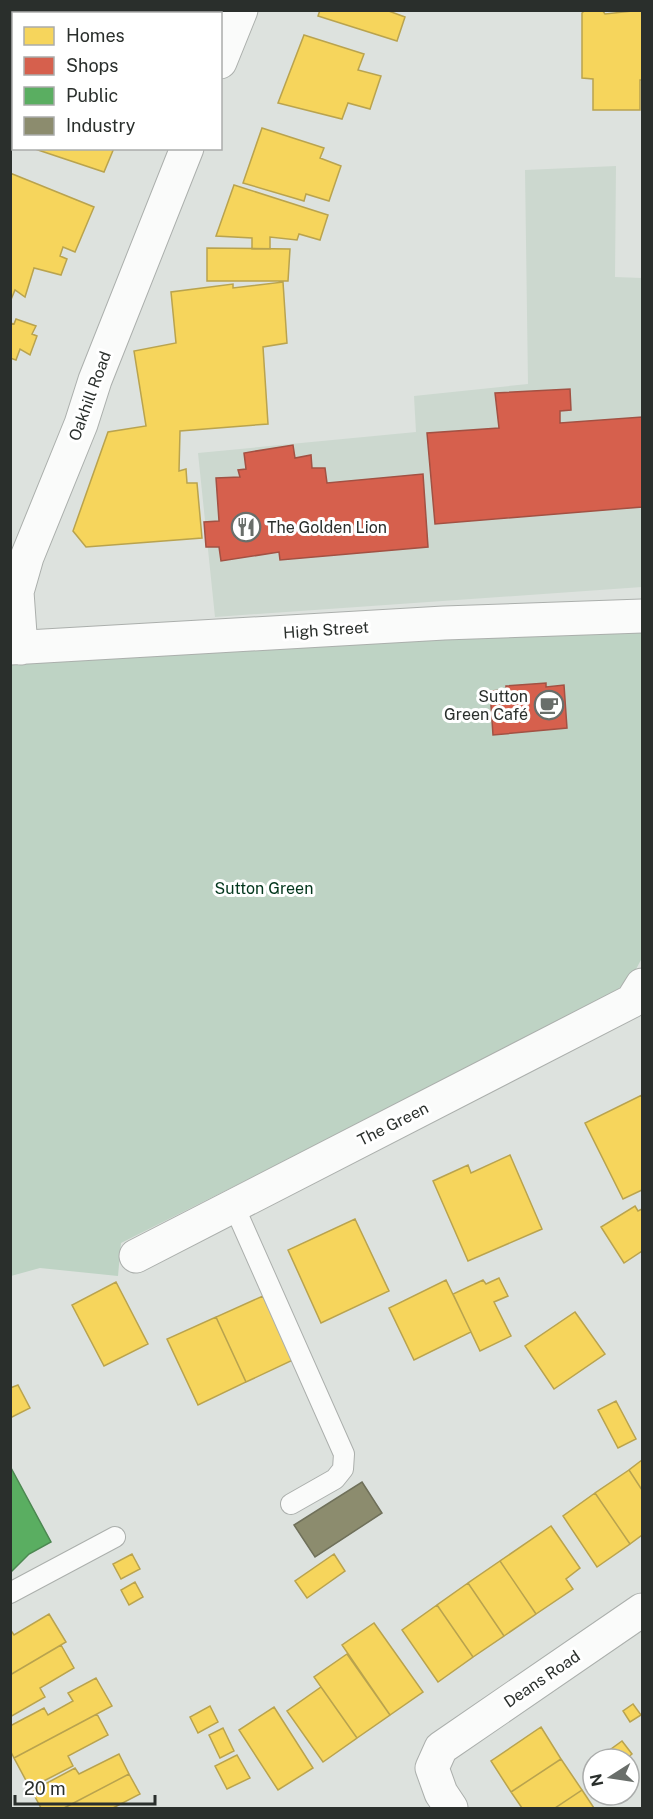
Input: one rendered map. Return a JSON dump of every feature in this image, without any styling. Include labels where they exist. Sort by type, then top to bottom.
[{"type":"street","points":[[222,57],[241,10]]},
{"type":"street","name":"Oakhill Road","points":[[16,648],[17,592],[27,557],[81,424],[95,380],[186,150]]},
{"type":"street","name":"High Street","points":[[16,648],[444,623],[642,616]]},
{"type":"street","name":"The Green","points":[[136,1256],[632,1001],[642,984]]},
{"type":"street","name":"Deans Road","points":[[452,1809],[441,1793],[432,1768],[441,1748],[642,1610]]},
{"type":"lane","points":[[234,1206],[344,1454],[343,1469],[334,1479],[291,1504]]},
{"type":"lane","points":[[10,1593],[115,1537]]},
{"type":"shaded area","points":[[616,166],[615,277],[642,278],[642,587],[215,617],[198,453],[416,432],[414,396],[528,384],[525,170]]},
{"type":"green space","name":"Sutton Green","points":[[642,606],[642,958],[635,971],[610,998],[121,1243],[118,1276],[40,1268],[11,1276],[11,648]]},
{"type":"building: Homes","points":[[107,10],[168,10],[168,12],[106,12]]},
{"type":"building: Homes","points":[[320,10],[386,10],[405,17],[397,41],[318,16]]},
{"type":"building: Homes","points":[[585,10],[602,10],[605,14],[642,10],[640,110],[593,110],[593,79],[582,78],[582,13]]},
{"type":"building: Homes","points":[[304,35],[364,54],[358,70],[381,76],[370,109],[348,103],[342,119],[278,103]]},
{"type":"building: Homes","points":[[262,128],[324,148],[320,158],[341,166],[329,201],[306,194],[304,201],[243,183]]},
{"type":"building: Homes","points":[[38,150],[113,150],[104,172]]},
{"type":"building: Homes","points":[[10,173],[94,207],[75,252],[63,247],[60,256],[67,259],[61,275],[34,268],[25,297],[15,290],[10,302]]},
{"type":"building: Homes","points":[[234,185],[328,215],[320,240],[299,234],[297,240],[270,237],[270,249],[252,249],[252,238],[216,236]]},
{"type":"building: Homes","points":[[207,248],[290,249],[288,281],[207,281]]},
{"type":"building: Homes","points":[[283,282],[287,343],[263,347],[268,424],[180,431],[179,471],[186,469],[187,483],[197,483],[202,538],[86,547],[73,531],[108,432],[146,426],[134,351],[176,343],[171,292],[233,284],[233,288]]},
{"type":"building: Homes","points":[[16,319],[36,326],[32,334],[37,336],[30,355],[20,349],[16,360],[10,358],[10,323],[14,324]]},
{"type":"building: Homes","points":[[642,1095],[642,1190],[623,1199],[585,1123]]},
{"type":"building: Homes","points":[[510,1155],[542,1229],[468,1261],[433,1181],[468,1165],[471,1173]]},
{"type":"building: Homes","points":[[635,1206],[638,1211],[642,1209],[642,1251],[624,1263],[601,1227]]},
{"type":"building: Homes","points":[[355,1219],[389,1291],[321,1323],[288,1250]]},
{"type":"building: Homes","points":[[499,1278],[508,1296],[494,1302],[511,1336],[480,1351],[453,1294],[483,1280],[486,1284]]},
{"type":"building: Homes","points":[[446,1280],[471,1332],[414,1360],[389,1308]]},
{"type":"building: Homes","points":[[116,1282],[148,1344],[104,1366],[72,1305]]},
{"type":"building: Homes","points":[[263,1296],[293,1360],[246,1382],[216,1317]]},
{"type":"building: Homes","points":[[575,1312],[605,1354],[554,1389],[525,1346]]},
{"type":"building: Homes","points":[[216,1317],[246,1382],[198,1405],[167,1339]]},
{"type":"building: Homes","points":[[18,1385],[30,1408],[10,1418],[10,1388]]},
{"type":"building: Homes","points":[[616,1401],[636,1439],[618,1448],[598,1410]]},
{"type":"building: Homes","points":[[642,1460],[642,1490],[629,1470]]},
{"type":"building: Homes","points":[[629,1470],[642,1490],[642,1535],[630,1544],[595,1493]]},
{"type":"building: Homes","points":[[595,1493],[630,1544],[597,1567],[563,1516]]},
{"type":"building: Homes","points":[[551,1526],[580,1568],[566,1579],[573,1589],[536,1614],[500,1561]]},
{"type":"building: Homes","points":[[132,1554],[140,1569],[121,1579],[113,1564]]},
{"type":"building: Homes","points":[[334,1554],[345,1571],[307,1598],[295,1581]]},
{"type":"building: Homes","points":[[500,1561],[536,1614],[504,1636],[468,1583]]},
{"type":"building: Homes","points":[[135,1582],[143,1597],[129,1605],[121,1590]]},
{"type":"building: Homes","points":[[468,1583],[504,1636],[473,1657],[437,1605]]},
{"type":"building: Homes","points":[[437,1605],[473,1657],[438,1682],[402,1630]]},
{"type":"building: Homes","points":[[49,1614],[66,1642],[10,1675],[10,1629],[14,1635]]},
{"type":"building: Homes","points":[[374,1623],[423,1692],[390,1715],[342,1645]]},
{"type":"building: Homes","points":[[61,1645],[74,1668],[40,1688],[45,1697],[10,1717],[10,1675]]},
{"type":"building: Homes","points":[[347,1654],[390,1715],[357,1738],[314,1677]]},
{"type":"building: Homes","points":[[96,1678],[112,1706],[14,1758],[10,1750],[10,1726],[44,1708],[48,1715],[73,1701],[68,1693]]},
{"type":"building: Homes","points":[[321,1687],[357,1738],[323,1762],[287,1711]]},
{"type":"building: Homes","points":[[633,1704],[641,1715],[630,1722],[623,1711]]},
{"type":"building: Homes","points":[[210,1706],[218,1722],[198,1733],[190,1717]]},
{"type":"building: Homes","points":[[274,1707],[313,1768],[278,1790],[239,1730]]},
{"type":"building: Homes","points":[[97,1714],[108,1735],[68,1756],[73,1766],[30,1788],[14,1758]]},
{"type":"building: Homes","points":[[541,1727],[561,1759],[511,1792],[491,1761]]},
{"type":"building: Homes","points":[[223,1728],[234,1751],[220,1758],[209,1735]]},
{"type":"building: Homes","points":[[622,1741],[627,1747],[614,1747]]},
{"type":"building: Homes","points":[[119,1754],[129,1774],[64,1808],[41,1808],[32,1791],[75,1768],[79,1774]]},
{"type":"building: Homes","points":[[237,1755],[250,1778],[227,1789],[215,1766]]},
{"type":"building: Homes","points":[[561,1759],[581,1789],[555,1808],[522,1808],[511,1792]]},
{"type":"building: Homes","points":[[129,1774],[140,1794],[113,1808],[64,1808]]},
{"type":"building: Homes","points":[[581,1791],[581,1807],[594,1808],[555,1808]]},
{"type":"building: Shops","points":[[570,389],[571,410],[560,411],[560,423],[642,417],[642,507],[435,524],[427,433],[499,428],[495,393]]},
{"type":"building: Shops","points":[[293,445],[295,458],[311,455],[312,468],[325,468],[327,483],[423,474],[428,547],[280,560],[279,552],[221,561],[219,547],[206,547],[204,522],[219,521],[216,478],[240,477],[238,470],[246,469],[244,453]]},
{"type":"building: Shops","points":[[546,683],[546,687],[564,685],[567,728],[493,735],[490,691],[506,690],[506,686]]},
{"type":"building: Public","points":[[10,1466],[51,1542],[29,1554],[10,1573]]},
{"type":"building: Industry","points":[[362,1482],[382,1513],[315,1557],[294,1525]]},
{"type":"place","name":"The Golden Lion","points":[[246,527]]},
{"type":"place","name":"Sutton Green Café","points":[[549,705]]}]
